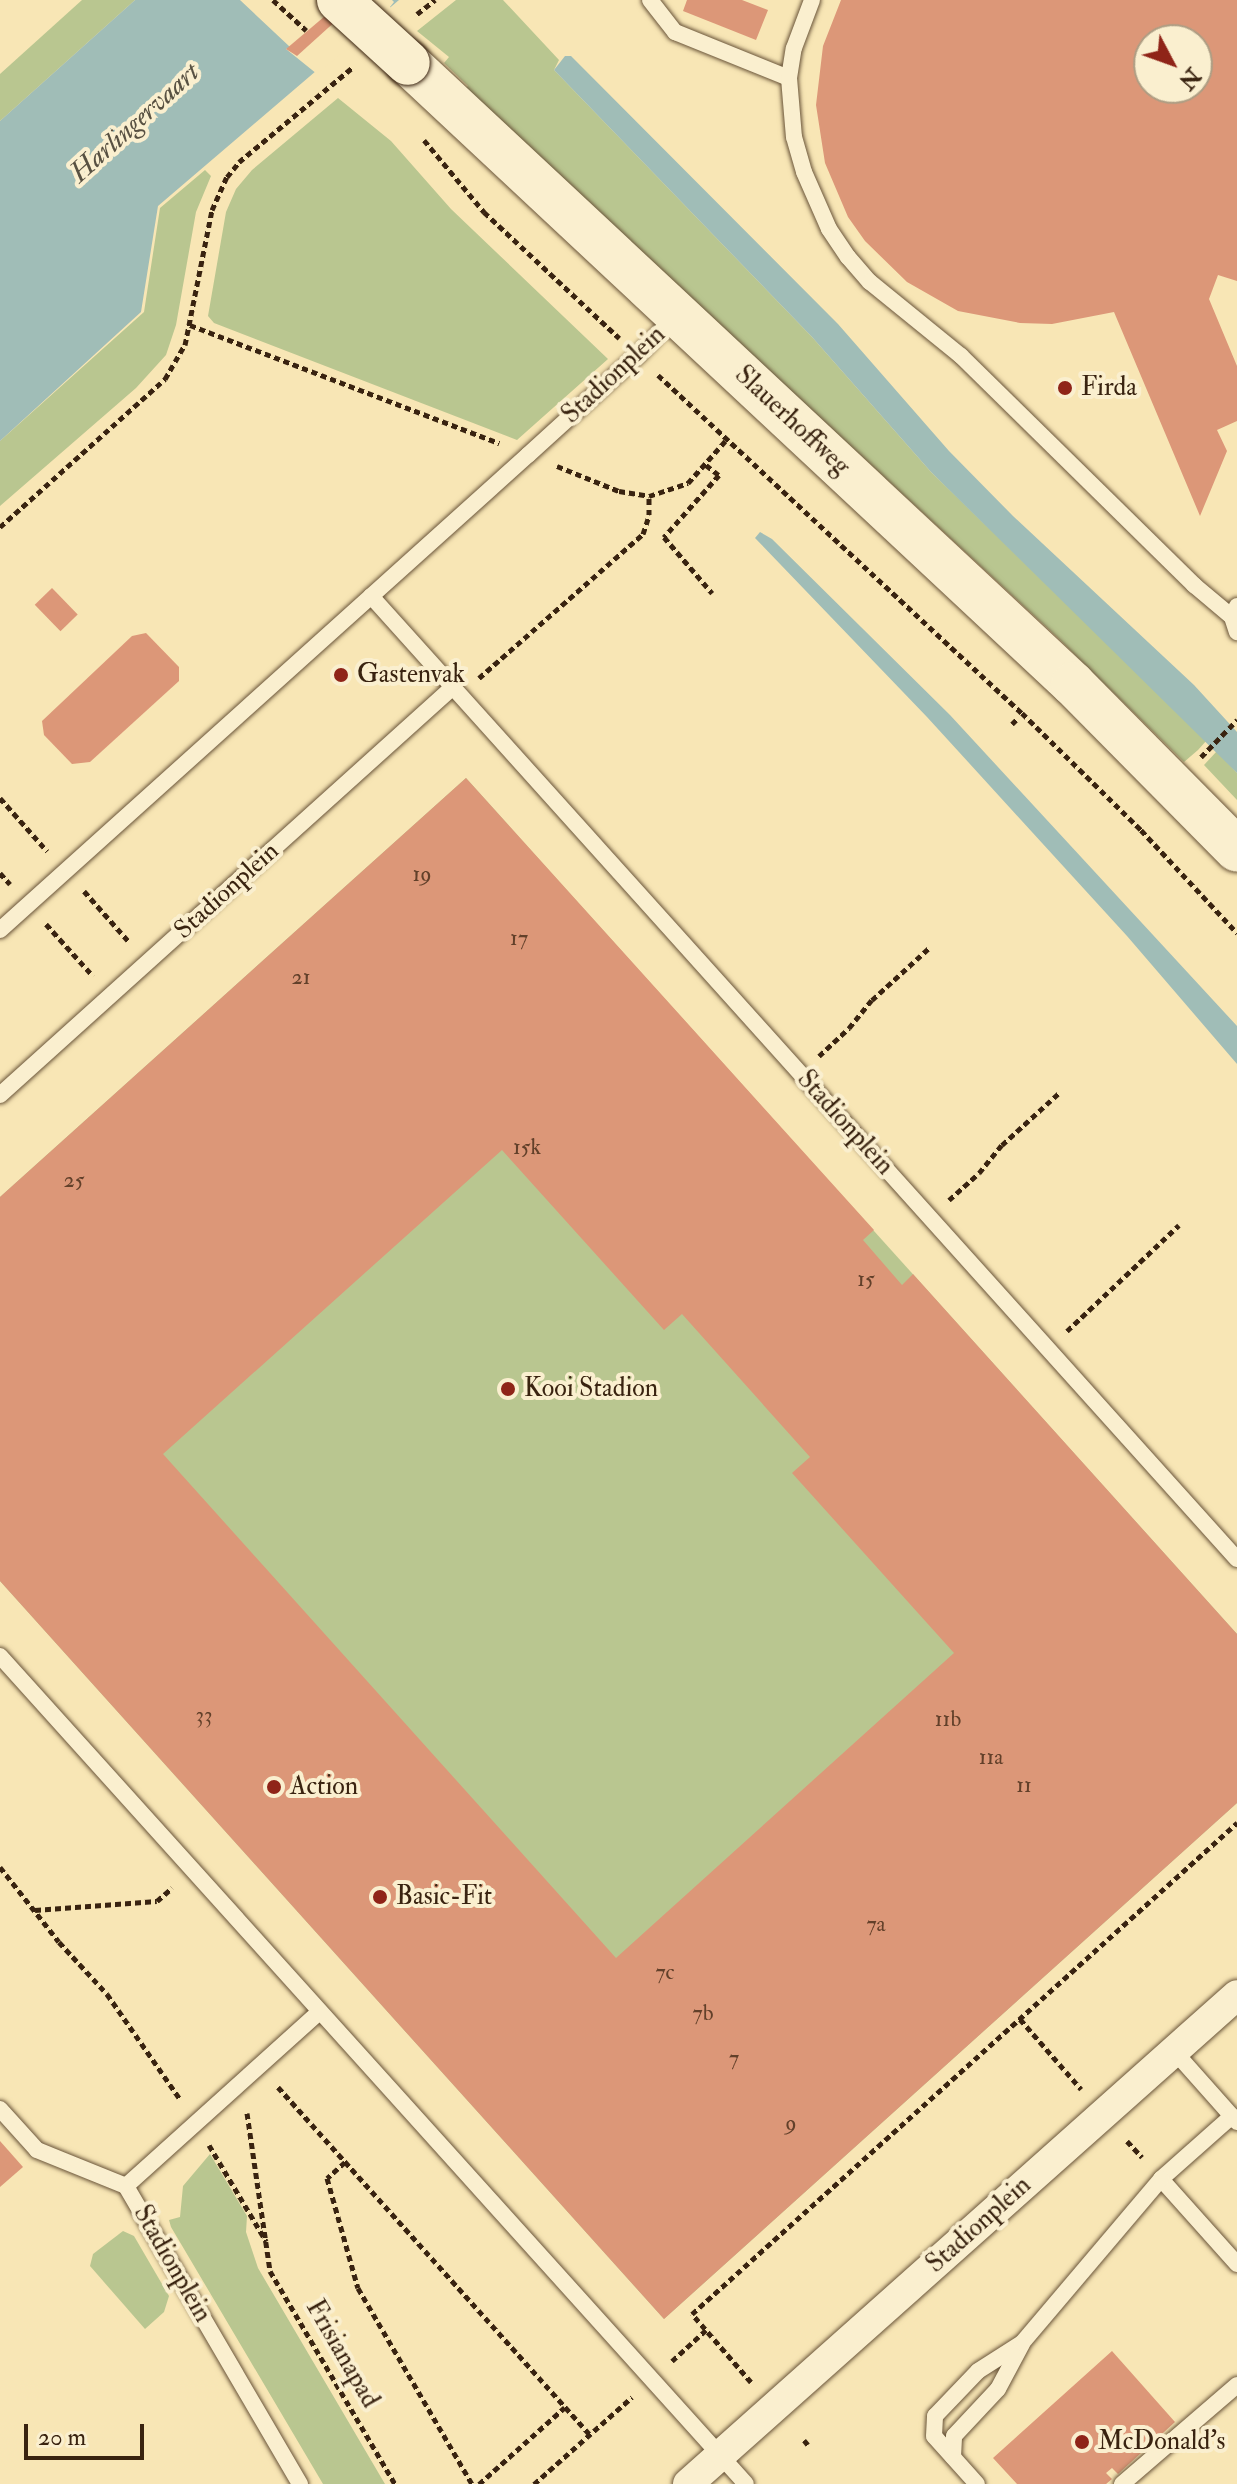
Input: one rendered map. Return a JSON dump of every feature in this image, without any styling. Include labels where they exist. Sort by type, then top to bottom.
[{"type":"main road","name":"Slauerhoffweg","points":[[339,0],[1073,684],[1237,850]]},
{"type":"street","name":"Stadionplein","points":[[688,2484],[1237,1995]]},
{"type":"lane","points":[[650,0],[675,32],[789,78]]},
{"type":"lane","points":[[812,0],[794,48],[789,78],[794,137],[815,203],[848,257],[870,282],[961,356],[1194,585],[1235,618]]},
{"type":"lane","name":"Stadionplein","points":[[0,930],[638,355],[677,314]]},
{"type":"lane","name":"Stadionplein","points":[[371,596],[1237,1559]]},
{"type":"lane","name":"Stadionplein","points":[[0,1095],[457,691]]},
{"type":"lane","points":[[0,1656],[746,2484]]},
{"type":"lane","name":"Stadionplein","points":[[300,2484],[126,2186],[319,2012]]},
{"type":"lane","points":[[953,2457],[954,2436],[998,2389],[1022,2343],[1161,2179],[1234,2119],[1174,2051]]},
{"type":"lane","points":[[0,2109],[37,2150],[126,2186]]},
{"type":"lane","points":[[1161,2179],[1237,2264]]},
{"type":"lane","points":[[977,2484],[934,2436],[935,2416],[978,2371],[1022,2343]]},
{"type":"lane","points":[[1122,2484],[1237,2385]]},
{"type":"path","points":[[413,17],[435,0]]},
{"type":"path","points":[[0,527],[165,379],[185,345],[212,210],[227,177],[239,162],[315,98]]},
{"type":"path","points":[[416,132],[484,212],[1022,713],[1150,839],[1237,933]]},
{"type":"path","points":[[190,325],[619,491],[649,496],[680,488],[706,465],[728,438]]},
{"type":"path","points":[[706,465],[719,475],[664,537],[712,593]]},
{"type":"path","points":[[457,691],[643,534],[649,515],[649,496]]},
{"type":"path","points":[[1203,755],[1237,720]]},
{"type":"path","points":[[0,798],[148,962]]},
{"type":"path","points":[[28,904],[111,996]]},
{"type":"path","points":[[800,1072],[929,948]]},
{"type":"path","points":[[930,1217],[1060,1092]]},
{"type":"path","points":[[1048,1348],[1179,1225]]},
{"type":"path","points":[[753,2384],[692,2314],[1237,1823]]},
{"type":"path","points":[[0,1867],[107,1994],[169,2082]]},
{"type":"path","points":[[34,1910],[157,1901],[192,1870]]},
{"type":"path","points":[[258,2066],[590,2435]]},
{"type":"path","name":"Frisianapad","points":[[242,2080],[270,2271],[395,2484]]},
{"type":"path","name":"Frisianapad","points":[[213,2152],[266,2241]]},
{"type":"path","points":[[345,2162],[327,2178],[358,2288],[472,2484]]},
{"type":"path","points":[[534,2484],[706,2330]]},
{"type":"path","points":[[479,2484],[565,2407]]},
{"type":"green space","points":[[82,0],[135,0],[0,121],[0,74]]},
{"type":"green space","points":[[456,0],[503,0],[559,60],[554,70],[812,337],[931,472],[1207,740],[1198,750],[1184,762],[1056,636],[465,89],[468,86],[444,63],[449,57],[417,31]]},
{"type":"green space","points":[[338,98],[391,141],[451,209],[608,359],[517,440],[214,323],[208,316],[226,212],[236,189],[252,170]]},
{"type":"green space","points":[[205,170],[211,176],[196,212],[176,325],[166,355],[136,388],[0,506],[0,441],[144,312],[160,208]]},
{"type":"green space","points":[[1217,751],[1237,773],[1237,800],[1204,765]]},
{"type":"green space","name":"Kooi Stadion","points":[[466,778],[1237,1634],[1237,1803],[664,2319],[0,1581],[0,1197]]},
{"type":"green space","points":[[210,2154],[247,2216],[246,2232],[258,2268],[385,2484],[323,2484],[171,2227],[169,2220],[180,2217],[183,2186]]},
{"type":"green space","points":[[123,2231],[134,2236],[169,2296],[164,2312],[145,2329],[90,2266],[93,2254]]},
{"type":"water","name":"Harlingervaart","points":[[135,0],[399,0],[158,206],[141,312],[0,441],[0,121]]},
{"type":"water","points":[[565,56],[571,56],[838,324],[949,451],[1013,516],[1194,685],[1237,732],[1237,773],[931,472],[812,337],[554,70]]},
{"type":"water","points":[[760,532],[772,539],[950,715],[1237,1026],[1237,1064],[1127,936],[927,717],[755,538]]},
{"type":"pier","points":[[240,0],[394,2],[390,7],[393,10],[317,74],[286,49],[290,47]]},
{"type":"building","points":[[344,0],[359,0],[297,56],[286,49]]},
{"type":"building","points":[[687,0],[742,0],[768,10],[756,40],[683,11]]},
{"type":"building","points":[[841,0],[1237,0],[1237,281],[1218,275],[1209,299],[1237,366],[1237,421],[1217,430],[1227,451],[1200,516],[1114,312],[1052,324],[1020,323],[958,311],[907,282],[865,241],[848,217],[825,163],[816,105],[823,46]]},
{"type":"building","points":[[52,588],[78,615],[60,631],[35,605]]},
{"type":"building","points":[[146,633],[179,667],[179,681],[90,762],[72,764],[44,735],[42,721],[132,636]]},
{"type":"building","name":"Kooi Stadion","points":[[466,778],[874,1230],[863,1240],[902,1285],[913,1274],[1237,1634],[1237,1803],[664,2319],[0,1581],[0,1197]],"holes":[[[502,1150],[664,1330],[682,1314],[810,1457],[792,1473],[954,1653],[616,1958],[163,1454]]]},
{"type":"building","points":[[0,2141],[23,2167],[0,2187]]},
{"type":"building","points":[[1112,2351],[1175,2422],[1118,2474],[1112,2468],[1106,2473],[1112,2479],[1106,2484],[1017,2484],[993,2458]]},
{"type":"place","name":"Firda","points":[[1065,388]]},
{"type":"place","name":"Gastenvak","points":[[341,675]]},
{"type":"place","name":"Kooi Stadion","points":[[508,1389]]},
{"type":"place","name":"Action","points":[[274,1787]]},
{"type":"place","name":"Basic-Fit","points":[[380,1897]]},
{"type":"place","name":"McDonald's","points":[[1082,2442]]}]
